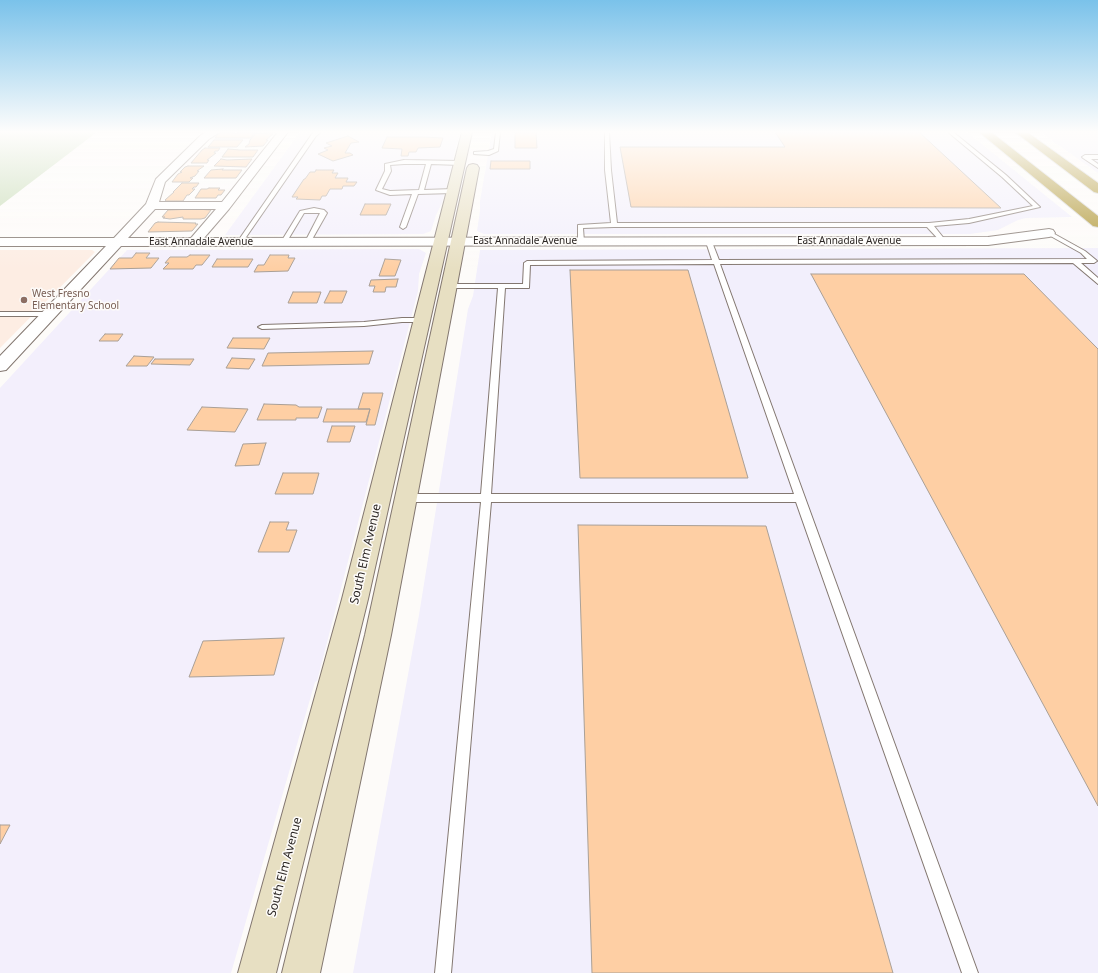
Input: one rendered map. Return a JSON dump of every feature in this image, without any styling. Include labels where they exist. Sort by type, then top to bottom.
[{"type":"highway","points":[[1041,177],[1098,223]]},
{"type":"highway","points":[[1082,177],[1098,189]]},
{"type":"main road","name":"South Elm Avenue","points":[[301,973],[378,635],[450,286],[450,241],[453,191],[456,177]]},
{"type":"main road","name":"South Elm Avenue","points":[[257,973],[355,599],[421,320],[450,241],[469,177]]},
{"type":"street","points":[[0,366],[152,205],[160,181],[164,177]]},
{"type":"street","points":[[194,242],[247,177]]},
{"type":"street","points":[[152,205],[225,206]]},
{"type":"street","name":"East Annadale Avenue","points":[[0,242],[943,241],[1006,239],[1049,233]]},
{"type":"lane","points":[[240,242],[285,177]]},
{"type":"lane","points":[[385,177],[379,190],[390,193],[453,191]]},
{"type":"lane","points":[[403,227],[423,177]]},
{"type":"lane","points":[[609,177],[614,225]]},
{"type":"lane","points":[[580,242],[580,226],[929,225],[969,221],[1037,207],[1005,177]]},
{"type":"lane","points":[[284,242],[302,212],[314,210],[322,211],[324,213],[308,242]]},
{"type":"lane","points":[[929,225],[943,241]]},
{"type":"lane","points":[[450,286],[526,286],[528,263],[1094,261],[1083,252],[1049,233]]},
{"type":"lane","points":[[709,242],[970,973]]},
{"type":"lane","points":[[1075,261],[1098,282]]},
{"type":"lane","points":[[443,973],[486,498],[502,286]]},
{"type":"lane","points":[[0,314],[48,314]]},
{"type":"lane","points":[[262,326],[364,324],[402,320],[421,320]]},
{"type":"lane","points":[[407,498],[800,498]]},
{"type":"shaded area","points":[[267,177],[448,177],[442,203],[431,231],[423,234],[225,235]]},
{"type":"shaded area","points":[[484,177],[1023,177],[1072,217],[1026,218],[1018,220],[998,230],[970,234],[484,234],[477,231]]},
{"type":"shaded area","points":[[1098,248],[1098,973],[353,973],[419,615],[468,309],[473,296],[480,250]]},
{"type":"shaded area","points":[[419,249],[426,253],[419,274],[418,291],[317,681],[315,682],[231,973],[0,973],[0,388],[127,250]]},
{"type":"shaded area","name":"West Fresno Elementary School","points":[[0,250],[92,250],[95,252],[0,348]]},
{"type":"green space","points":[[0,177],[37,177],[0,206]]},
{"type":"building","points":[[175,177],[193,178],[189,182],[172,182]]},
{"type":"building","points":[[205,177],[236,177],[236,178]]},
{"type":"building","points":[[306,177],[348,178],[346,182],[357,182],[354,186],[343,186],[342,189],[330,189],[326,196],[322,196],[320,200],[296,199],[298,197],[292,197]]},
{"type":"building","points":[[626,177],[968,177],[1001,208],[631,207]]},
{"type":"building","points":[[182,183],[199,183],[192,189],[195,189],[187,195],[183,201],[166,201],[165,200]]},
{"type":"building","points":[[220,188],[218,190],[225,190],[216,198],[195,198],[201,189]]},
{"type":"building","points":[[365,204],[391,204],[386,215],[360,215]]},
{"type":"building","points":[[168,210],[211,210],[205,218],[201,219],[183,219],[183,217],[170,219],[162,217]]},
{"type":"building","points":[[155,223],[198,224],[192,231],[148,232]]},
{"type":"building","points":[[136,253],[150,253],[146,258],[159,258],[151,268],[110,269],[119,258],[132,258]]},
{"type":"building","points":[[190,255],[210,255],[202,265],[196,265],[193,269],[163,269],[169,263],[165,263],[170,257],[187,257]]},
{"type":"building","points":[[270,255],[289,255],[288,258],[295,258],[288,271],[254,272],[258,265],[264,265]]},
{"type":"building","points":[[217,259],[253,259],[248,267],[212,267]]},
{"type":"building","points":[[385,259],[401,260],[395,276],[379,276]]},
{"type":"building","points":[[570,270],[688,270],[748,478],[580,478]]},
{"type":"building","points":[[811,274],[1024,274],[1098,349],[1098,806]]},
{"type":"building","points":[[398,279],[396,287],[386,287],[385,292],[373,292],[375,286],[369,286],[371,280]]},
{"type":"building","points":[[330,291],[347,291],[342,303],[324,303]]},
{"type":"building","points":[[293,292],[321,292],[317,303],[288,303]]},
{"type":"building","points":[[105,334],[123,334],[118,341],[99,341]]},
{"type":"building","points":[[233,338],[270,338],[264,349],[227,348]]},
{"type":"building","points":[[373,351],[369,364],[262,366],[268,353]]},
{"type":"building","points":[[134,356],[154,357],[147,366],[126,366]]},
{"type":"building","points":[[232,358],[255,359],[249,369],[226,368]]},
{"type":"building","points":[[155,359],[194,359],[190,365],[151,364]]},
{"type":"building","points":[[363,393],[383,393],[375,425],[366,425],[370,409],[358,409]]},
{"type":"building","points":[[264,404],[322,407],[318,418],[296,418],[296,420],[257,420]]},
{"type":"building","points":[[202,407],[248,409],[235,432],[187,430]]},
{"type":"building","points":[[327,409],[370,409],[366,422],[323,422]]},
{"type":"building","points":[[332,426],[355,426],[350,442],[327,442]]},
{"type":"building","points":[[266,443],[259,465],[235,466],[243,444]]},
{"type":"building","points":[[283,473],[319,473],[313,494],[275,494]]},
{"type":"building","points":[[270,522],[289,522],[286,530],[297,530],[289,552],[258,552]]},
{"type":"building","points":[[578,525],[766,526],[893,973],[592,973]]},
{"type":"building","points":[[284,638],[274,675],[189,677],[203,641]]},
{"type":"building","points":[[0,825],[10,825],[0,844]]},
{"type":"place","name":"West Fresno Elementary School","points":[[24,300]]}]
